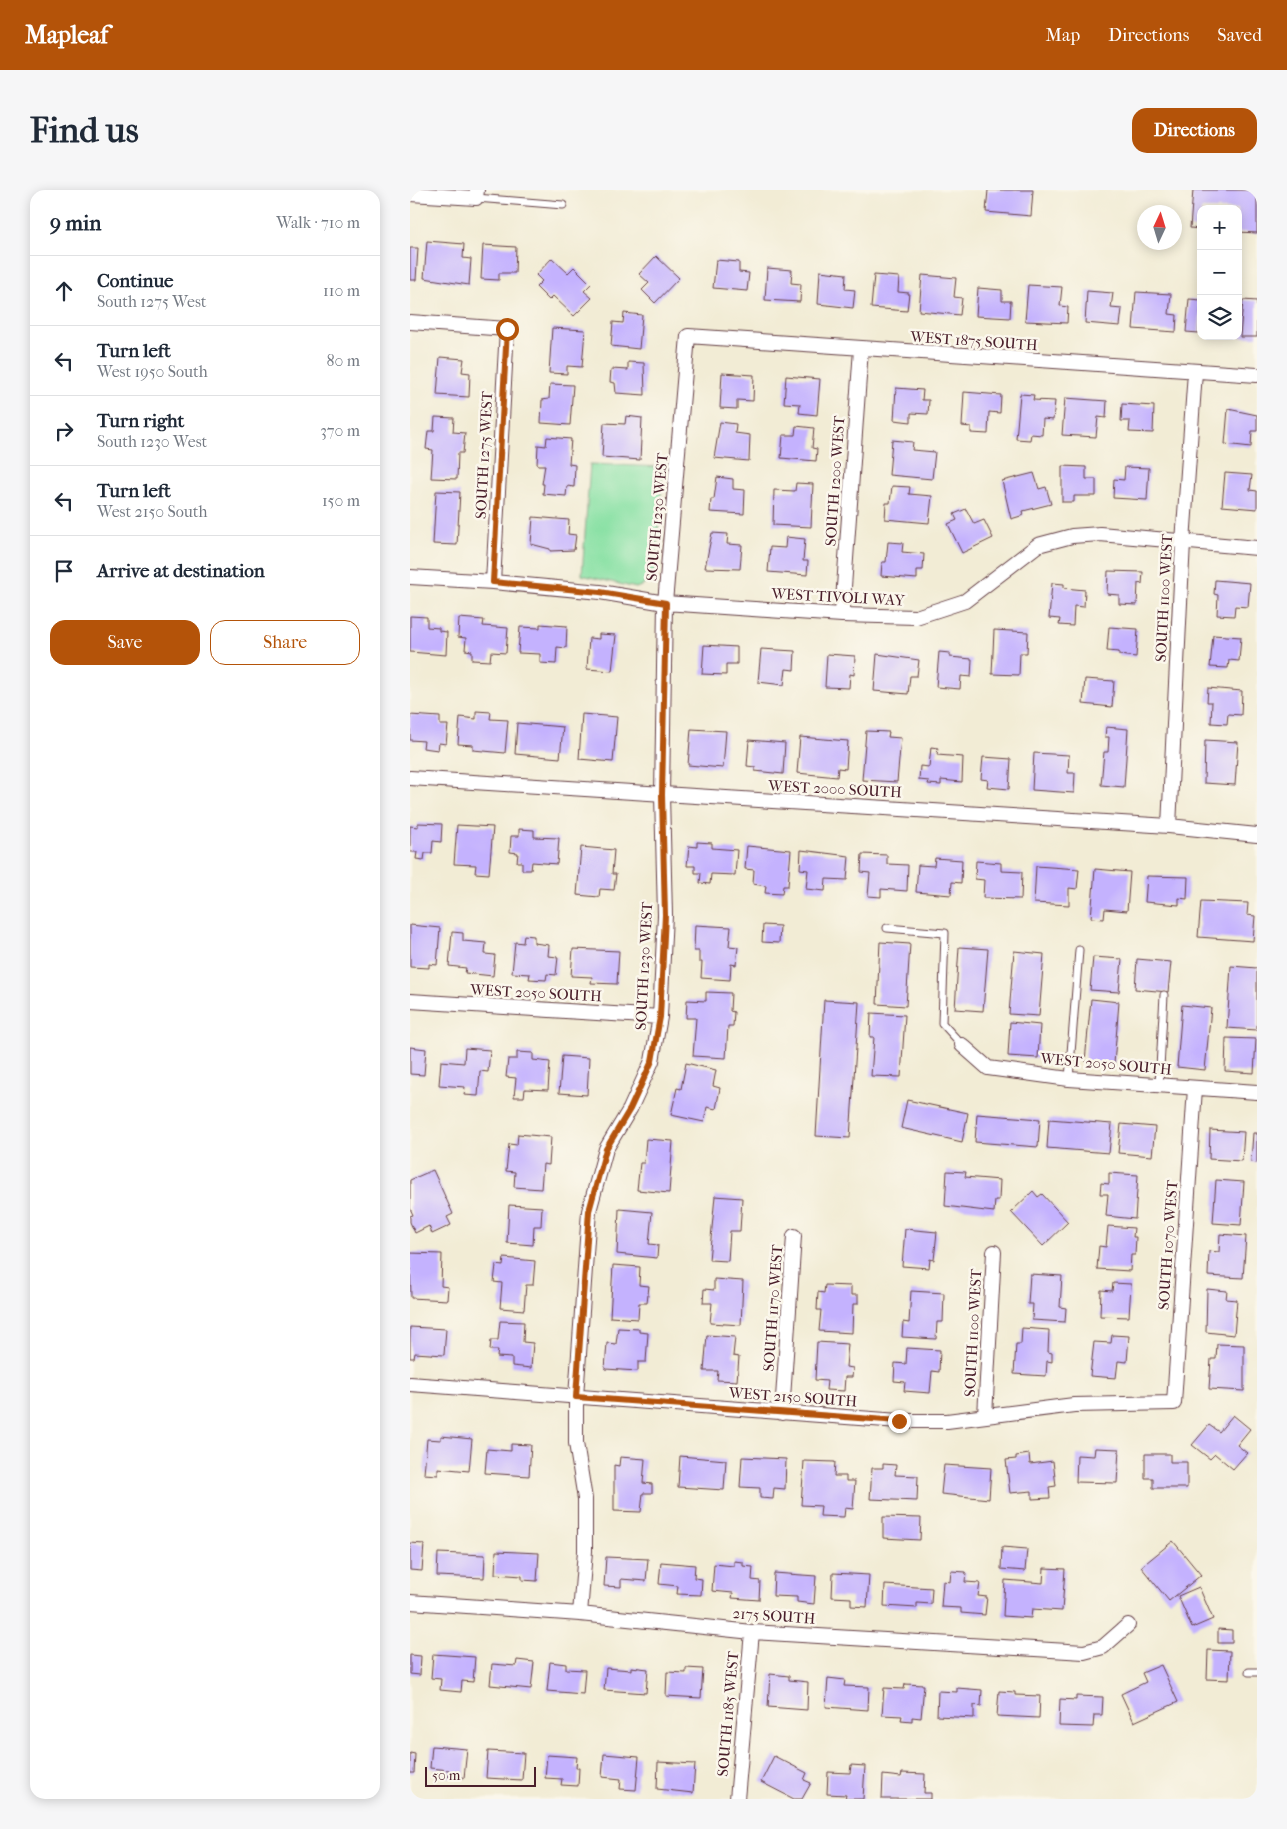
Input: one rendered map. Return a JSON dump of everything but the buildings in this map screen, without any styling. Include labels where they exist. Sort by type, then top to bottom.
[{"type":"street","points":[[410,194],[476,194]]},
{"type":"street","name":"SOUTH 1275 WEST","points":[[410,322],[507,329],[493,582]]},
{"type":"street","name":"WEST 1875 SOUTH","points":[[688,336],[1257,375]]},
{"type":"street","name":"SOUTH 1230 WEST","points":[[580,1614],[585,1551],[585,1499],[576,1443],[576,1397],[589,1211],[606,1149],[630,1109],[652,1061],[660,1017],[665,915],[662,795],[666,603],[688,336]]},
{"type":"street","name":"SOUTH 1200 WEST","points":[[842,615],[861,349]]},
{"type":"street","name":"SOUTH 1100 WEST","points":[[1169,826],[1183,542],[1195,372]]},
{"type":"street","name":"WEST TIVOLI WAY","points":[[410,578],[493,582],[600,592],[666,603],[842,615],[916,617],[965,601],[1038,545],[1072,536],[1100,534],[1257,548]]},
{"type":"street","name":"WEST 2000 SOUTH","points":[[410,778],[1169,826],[1257,835]]},
{"type":"street","name":"WEST 2050 SOUTH","points":[[410,1002],[660,1017]]},
{"type":"street","name":"WEST 2050 SOUTH","points":[[962,1045],[988,1068],[1069,1079],[1257,1092]]},
{"type":"street","name":"SOUTH 1070 WEST","points":[[1174,1403],[1195,1088]]},
{"type":"street","name":"SOUTH 1170 WEST","points":[[782,1413],[794,1236]]},
{"type":"street","name":"SOUTH 1100 WEST","points":[[985,1416],[994,1252]]},
{"type":"street","name":"WEST 2150 SOUTH","points":[[410,1384],[899,1421],[947,1422],[1074,1405],[1174,1403]]},
{"type":"street","name":"2175 SOUTH","points":[[410,1602],[580,1614],[752,1632],[1084,1652],[1103,1647],[1128,1625]]},
{"type":"street","name":"SOUTH 1185 WEST","points":[[737,1799],[752,1632]]},
{"type":"lane","points":[[476,194],[563,205]]},
{"type":"lane","points":[[887,928],[946,933],[942,1023],[962,1045]]},
{"type":"lane","points":[[1069,1079],[1079,950]]},
{"type":"lane","points":[[1160,1086],[1164,995]]},
{"type":"green space","points":[[590,464],[663,467],[655,569],[648,583],[636,588],[582,575]]},
{"type":"route","points":[[507,329],[493,582],[600,592],[643,601],[666,603],[662,795],[665,915],[660,1017],[652,1061],[630,1109],[606,1149],[589,1211],[576,1397],[899,1421]]}]
